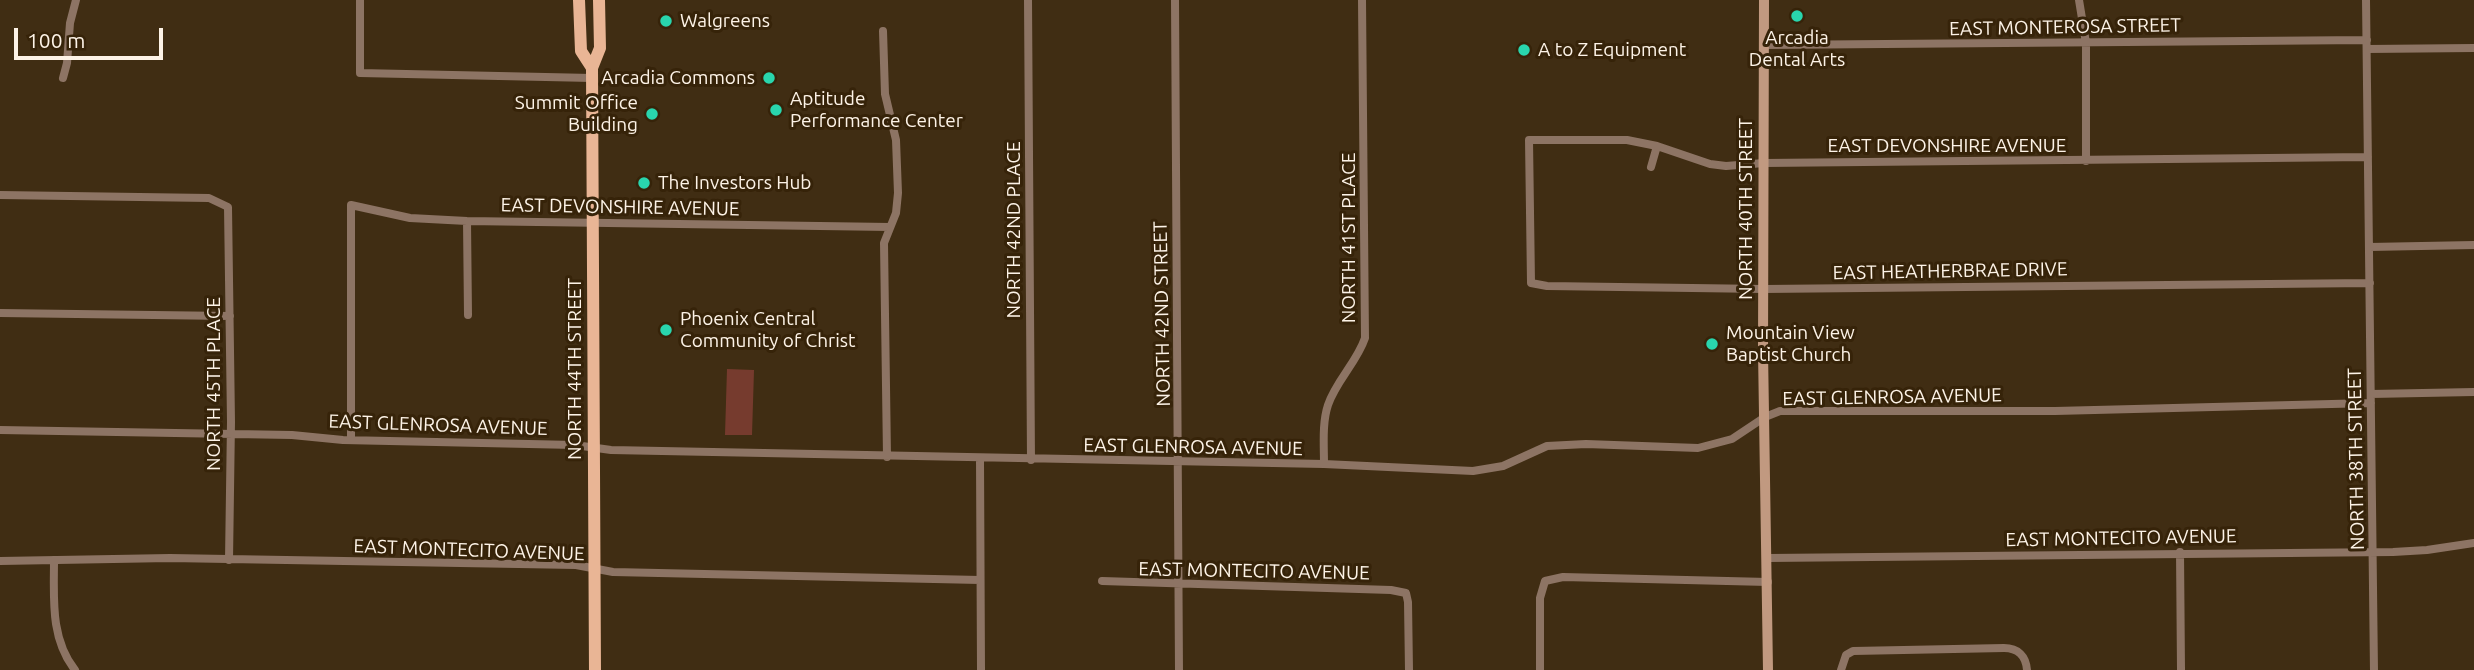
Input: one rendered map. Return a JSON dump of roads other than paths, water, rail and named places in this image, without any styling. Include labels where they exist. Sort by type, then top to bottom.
[{"type":"main road","name":"NORTH 44TH STREET","points":[[579,0],[581,51],[592,73]]},
{"type":"main road","name":"NORTH 44TH STREET","points":[[594,670],[592,73],[600,48],[599,0]]},
{"type":"main road","name":"NORTH 40TH STREET","points":[[1764,0],[1768,670]]},
{"type":"street","points":[[62,78],[67,63],[70,23],[76,0]]},
{"type":"street","points":[[360,0],[360,73],[592,73]]},
{"type":"street","name":"NORTH 42ND PLACE","points":[[1028,0],[1031,460]]},
{"type":"street","name":"NORTH 42ND STREET","points":[[1175,0],[1179,670]]},
{"type":"street","name":"NORTH 41ST PLACE","points":[[1324,464],[1325,419],[1329,402],[1359,354],[1365,338],[1362,0]]},
{"type":"street","points":[[2079,0],[2087,43],[2086,161]]},
{"type":"street","name":"NORTH 38TH STREET","points":[[2367,0],[2374,670]]},
{"type":"street","points":[[883,31],[885,94],[896,140],[897,167],[896,213],[884,243],[887,457]]},
{"type":"street","name":"EAST MONTEROSA STREET","points":[[1763,45],[2087,43],[2474,48]]},
{"type":"street","name":"EAST DEVONSHIRE AVENUE","points":[[1531,283],[1529,140],[1627,140],[1657,146],[1710,164],[1726,166],[1764,163],[2368,158]]},
{"type":"street","points":[[1651,167],[1657,146]]},
{"type":"street","name":"NORTH 45TH PLACE","points":[[0,195],[209,198],[228,207],[229,560]]},
{"type":"street","name":"EAST DEVONSHIRE AVENUE","points":[[351,440],[351,205],[410,218],[467,221],[890,227]]},
{"type":"street","points":[[467,221],[468,315]]},
{"type":"street","points":[[2369,247],[2474,245]]},
{"type":"street","name":"EAST HEATHERBRAE DRIVE","points":[[1531,283],[1547,286],[1764,289],[2370,283]]},
{"type":"street","points":[[0,313],[230,316]]},
{"type":"street","points":[[2371,394],[2474,392]]},
{"type":"street","name":"EAST GLENROSA AVENUE","points":[[0,430],[303,436],[351,440],[594,447],[611,450],[1324,464],[1473,471],[1503,466],[1547,446],[1586,444],[1698,448],[1732,439],[1765,417],[1780,411],[2055,411],[2371,403]]},
{"type":"street","points":[[980,459],[981,670]]},
{"type":"street","name":"EAST MONTECITO AVENUE","points":[[1768,558],[2427,550],[2474,543]]},
{"type":"street","points":[[2180,552],[2181,670]]},
{"type":"street","name":"EAST MONTECITO AVENUE","points":[[0,561],[130,558],[562,565],[613,572],[980,580]]},
{"type":"street","points":[[54,560],[55,623],[64,651],[75,670]]},
{"type":"street","points":[[1540,670],[1540,598],[1545,581],[1563,577],[1768,582]]},
{"type":"street","name":"EAST MONTECITO AVENUE","points":[[1102,582],[1391,590],[1406,593],[1409,670]]},
{"type":"street","points":[[1841,670],[1843,660],[1853,651],[2004,648],[2020,653],[2026,661],[2027,670]]},
{"type":"place","name":"Arcadia Dental Arts","points":[[1797,16]]},
{"type":"place","name":"Walgreens","points":[[666,21]]},
{"type":"place","name":"A to Z Equipment","points":[[1524,50]]},
{"type":"place","name":"Arcadia Commons","points":[[769,78]]},
{"type":"place","name":"Aptitude Performance Center","points":[[776,110]]},
{"type":"place","name":"Summit Office Building","points":[[652,114]]},
{"type":"place","name":"The Investors Hub","points":[[644,183]]},
{"type":"place","name":"Phoenix Central Community of Christ","points":[[666,330]]},
{"type":"place","name":"Mountain View Baptist Church","points":[[1712,344]]}]
